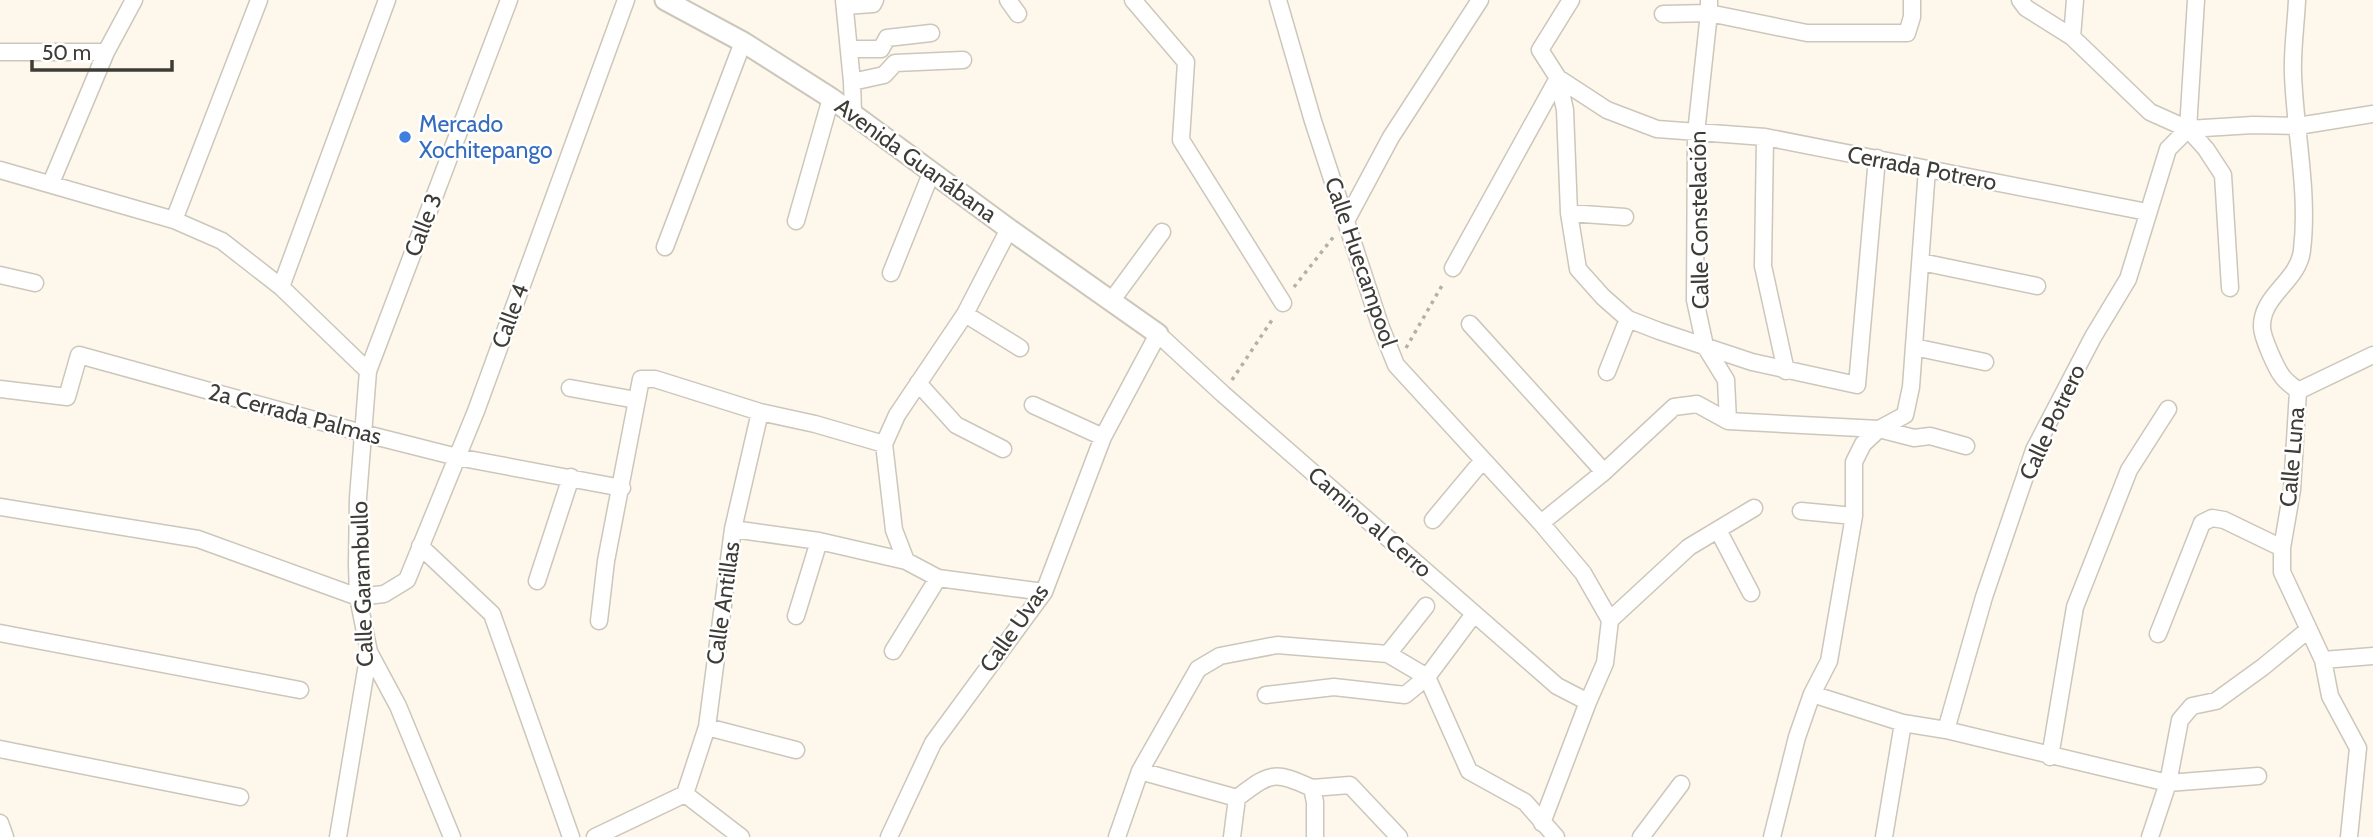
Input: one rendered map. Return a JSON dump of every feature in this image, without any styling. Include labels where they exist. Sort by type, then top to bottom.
[{"type":"street","points":[[51,183],[106,52],[134,0]]},
{"type":"street","points":[[174,220],[259,0]]},
{"type":"street","points":[[281,287],[387,0]]},
{"type":"street","name":"Calle 3","points":[[368,371],[509,0]]},
{"type":"street","name":"Calle 4","points":[[358,597],[384,594],[407,580],[457,457],[626,0]]},
{"type":"street","points":[[853,113],[845,3],[873,4],[874,0]]},
{"type":"street","points":[[1008,0],[1018,14]]},
{"type":"street","points":[[1133,0],[1186,62],[1181,140],[1283,303]]},
{"type":"street","name":"Calle Huecampool","points":[[1278,0],[1313,121],[1396,365],[1541,523],[1583,573],[1611,620]]},
{"type":"street","points":[[1346,222],[1391,137],[1480,0]]},
{"type":"street","points":[[1571,0],[1540,50],[1558,78],[1565,110],[1569,213],[1578,269],[1603,297],[1628,319],[1786,371],[1857,385],[1877,158]]},
{"type":"street","points":[[1663,14],[1709,7],[1807,33],[1907,33],[1912,17],[1912,0]]},
{"type":"street","points":[[2020,0],[2026,8],[2072,37],[2150,112],[2188,129],[2206,149],[2223,175],[2230,288]]},
{"type":"street","points":[[2072,37],[2075,0]]},
{"type":"street","points":[[2188,129],[2196,0]]},
{"type":"street","name":"Calle Luna","points":[[2297,0],[2293,74],[2304,236],[2302,254],[2295,272],[2263,314],[2262,331],[2283,378],[2298,391],[2292,490],[2282,548],[2282,572],[2323,660],[2330,696],[2366,750],[2349,837]]},
{"type":"street","name":"Avenida Guanábana","points":[[671,2],[831,98],[1158,334]]},
{"type":"street","name":"Calle Constelación","points":[[1709,7],[1696,133],[1695,300],[1705,346],[1726,380],[1728,421]]},
{"type":"street","points":[[849,49],[881,49],[887,38],[931,33]]},
{"type":"street","points":[[665,247],[743,43]]},
{"type":"street","points":[[0,52],[106,52]]},
{"type":"street","points":[[852,82],[884,75],[895,63],[963,60]]},
{"type":"street","points":[[1453,268],[1558,78]]},
{"type":"street","name":"Cerrada Potrero","points":[[1558,78],[1607,110],[1657,129],[1765,137],[2147,212]]},
{"type":"street","points":[[796,222],[831,98]]},
{"type":"street","points":[[2188,129],[2253,125],[2298,126],[2373,114]]},
{"type":"street","name":"Calle Potrero","points":[[1946,730],[1984,597],[2034,450],[2093,337],[2129,279],[2168,149],[2188,129]]},
{"type":"street","points":[[1765,137],[1763,266],[1786,371]]},
{"type":"street","points":[[1772,837],[1797,737],[1812,694],[1829,661],[1854,516],[1854,461],[1863,444],[1879,429],[1905,415],[1911,387],[1927,169]]},
{"type":"street","points":[[0,170],[174,220],[222,241],[281,287],[368,371]]},
{"type":"street","points":[[891,273],[932,171]]},
{"type":"street","points":[[1569,213],[1625,217]]},
{"type":"street","points":[[906,561],[894,530],[884,444],[897,415],[965,314],[1009,229]]},
{"type":"street","points":[[1112,300],[1162,232]]},
{"type":"street","points":[[1921,262],[2037,286]]},
{"type":"street","points":[[0,275],[35,282]]},
{"type":"street","points":[[965,314],[1020,348]]},
{"type":"street","points":[[1607,372],[1628,319]]},
{"type":"street","points":[[1470,324],[1604,472]]},
{"type":"street","name":"Calle Uvas","points":[[889,837],[933,743],[1044,592],[1103,437],[1158,334]]},
{"type":"street","name":"Camino al Cerro","points":[[1158,334],[1557,686],[1588,702]]},
{"type":"street","points":[[1914,347],[1985,362]]},
{"type":"street","name":"2a Cerrada Palmas","points":[[0,389],[67,397],[79,355],[457,457],[622,488]]},
{"type":"street","points":[[2298,391],[2373,355]]},
{"type":"street","name":"Calle Garambullo","points":[[338,837],[369,652],[358,597],[358,498],[368,371]]},
{"type":"street","points":[[599,621],[606,561],[641,379],[655,379],[760,412],[815,424],[884,444]]},
{"type":"street","points":[[918,383],[956,425],[1003,449]]},
{"type":"street","points":[[570,388],[636,400]]},
{"type":"street","points":[[1541,523],[1604,472],[1674,407],[1697,404],[1728,421],[1879,429],[1914,438],[1930,436],[1966,446]]},
{"type":"street","points":[[1033,405],[1103,437]]},
{"type":"street","points":[[2050,757],[2075,607],[2129,470],[2168,409]]},
{"type":"street","name":"Calle Antillas","points":[[685,793],[707,727],[733,529],[760,412]]},
{"type":"street","points":[[1433,520],[1483,460]]},
{"type":"street","points":[[537,581],[571,477]]},
{"type":"street","points":[[0,506],[198,539],[358,597]]},
{"type":"street","points":[[1542,823],[1605,663],[1611,620],[1689,547],[1754,508]]},
{"type":"street","points":[[1801,511],[1854,516]]},
{"type":"street","points":[[2158,634],[2202,523],[2212,518],[2224,520],[2282,548]]},
{"type":"street","points":[[733,529],[819,541],[906,561],[939,578],[1044,592]]},
{"type":"street","points":[[1718,530],[1751,593]]},
{"type":"street","points":[[796,616],[819,541]]},
{"type":"street","points":[[421,546],[492,614],[571,837]]},
{"type":"street","points":[[893,651],[939,578]]},
{"type":"street","points":[[1388,654],[1426,606]]},
{"type":"street","points":[[1266,695],[1334,687],[1405,695],[1427,677],[1474,614]]},
{"type":"street","points":[[2150,837],[2168,783],[2180,720],[2192,706],[2216,701],[2308,630]]},
{"type":"street","points":[[0,633],[300,690]]},
{"type":"street","points":[[1117,837],[1140,771],[1198,669],[1220,656],[1277,645],[1388,654],[1427,677],[1469,771],[1525,802],[1556,837]]},
{"type":"street","points":[[369,652],[398,706],[452,837]]},
{"type":"street","points":[[2323,660],[2373,656]]},
{"type":"street","points":[[1812,694],[1903,723],[1946,730],[2050,757],[2168,783],[2258,776]]},
{"type":"street","points":[[1884,837],[1903,723]]},
{"type":"street","points":[[707,727],[796,750]]},
{"type":"street","points":[[0,749],[240,797]]},
{"type":"street","points":[[1140,771],[1237,798]]},
{"type":"street","points":[[1232,837],[1237,798],[1264,778],[1284,776],[1311,788],[1350,785],[1399,837]]},
{"type":"street","points":[[1641,837],[1681,784]]},
{"type":"street","points":[[1311,788],[1315,802],[1315,837]]},
{"type":"street","points":[[595,837],[685,793],[741,837]]},
{"type":"path","points":[[1396,365],[1453,268]]},
{"type":"place","name":"Mercado Xochitepango","points":[[405,137]]}]
